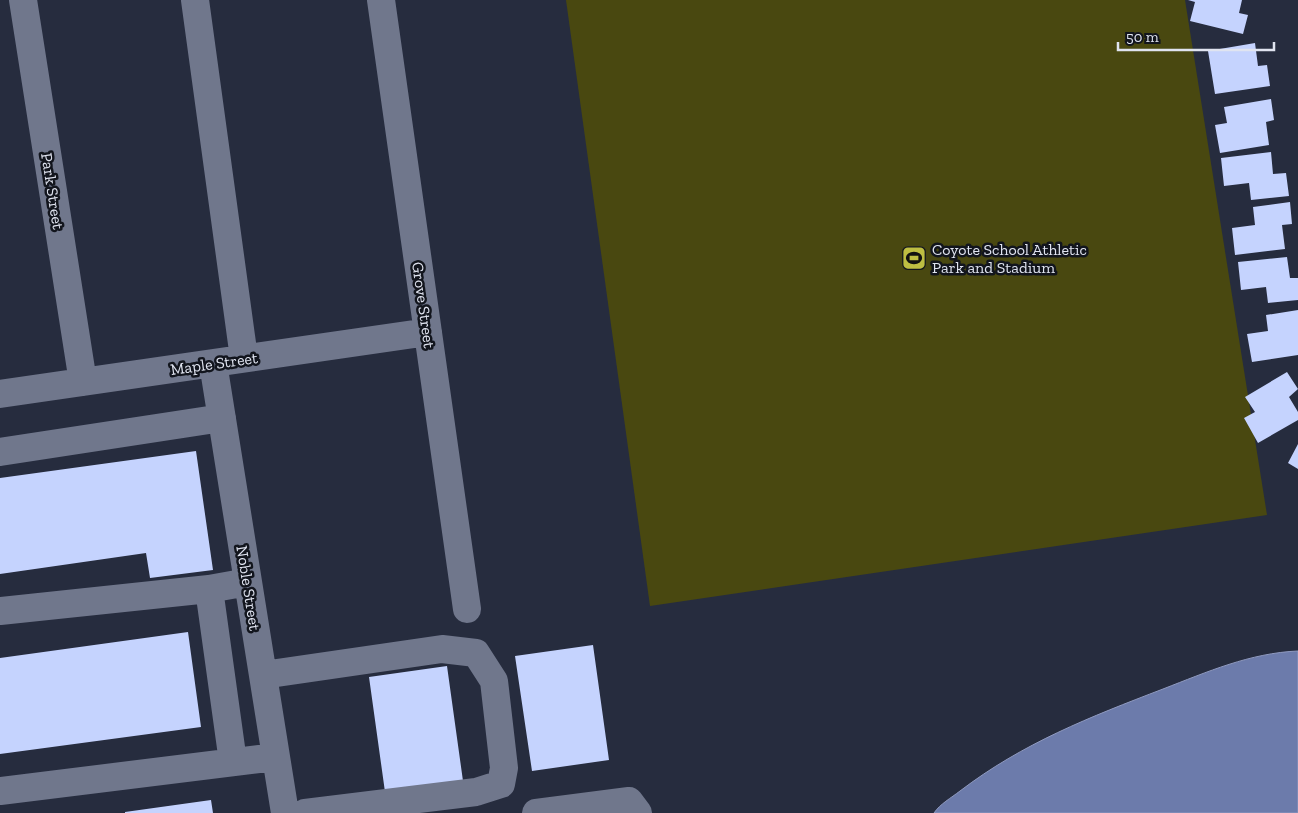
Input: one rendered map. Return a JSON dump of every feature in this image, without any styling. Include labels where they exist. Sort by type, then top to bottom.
[{"type":"street","name":"Park Street","points":[[23,0],[83,382]]},
{"type":"street","points":[[195,0],[244,358]]},
{"type":"street","name":"Grove Street","points":[[381,0],[467,610]]},
{"type":"street","name":"Maple Street","points":[[0,394],[428,332]]},
{"type":"street","name":"Noble Street","points":[[213,363],[285,813]]},
{"type":"street","points":[[0,452],[222,418]]},
{"type":"street","points":[[0,611],[209,589],[248,582]]},
{"type":"street","points":[[209,589],[233,762]]},
{"type":"street","points":[[263,675],[442,649],[476,653],[494,681],[504,768],[501,784],[476,792],[305,813]]},
{"type":"street","points":[[0,791],[276,758]]},
{"type":"street","points":[[536,813],[629,802],[638,813]]},
{"type":"shaded area","name":"Coyote School Athletic Park and Stadium","points":[[566,0],[1185,0],[1267,515],[650,606]]},
{"type":"water","points":[[1298,651],[1298,813],[934,813],[949,799],[984,774],[1058,732],[1136,699],[1229,664],[1263,655]]},
{"type":"building","points":[[1188,0],[1242,0],[1239,13],[1248,15],[1243,34],[1190,21],[1195,2]]},
{"type":"building","points":[[1255,43],[1258,66],[1267,65],[1270,86],[1215,94],[1208,51]]},
{"type":"building","points":[[1271,99],[1274,120],[1266,122],[1269,145],[1220,153],[1215,125],[1227,123],[1224,107]]},
{"type":"building","points":[[1271,152],[1273,174],[1286,173],[1289,196],[1251,200],[1249,183],[1224,186],[1221,158]]},
{"type":"building","points":[[1290,202],[1292,224],[1282,225],[1285,249],[1235,255],[1232,228],[1255,225],[1253,207]]},
{"type":"building","points":[[1287,257],[1290,278],[1298,278],[1298,300],[1268,303],[1266,287],[1241,290],[1238,262]]},
{"type":"building","points":[[1298,310],[1298,355],[1252,362],[1247,334],[1268,331],[1266,315]]},
{"type":"building","points":[[1287,372],[1298,389],[1289,397],[1298,412],[1298,420],[1258,443],[1244,418],[1255,412],[1245,397]]},
{"type":"building","points":[[1298,444],[1298,469],[1288,463]]},
{"type":"building","points":[[196,451],[213,570],[150,578],[146,553],[0,574],[0,478]]},
{"type":"building","points":[[188,632],[201,727],[0,754],[0,658]]},
{"type":"building","points":[[593,645],[609,760],[532,771],[515,656]]},
{"type":"building","points":[[447,666],[463,781],[385,792],[369,677]]},
{"type":"building","points":[[211,800],[213,813],[125,813],[125,812]]},
{"type":"place","name":"Coyote School Athletic Park and Stadium","points":[[914,258]]}]
